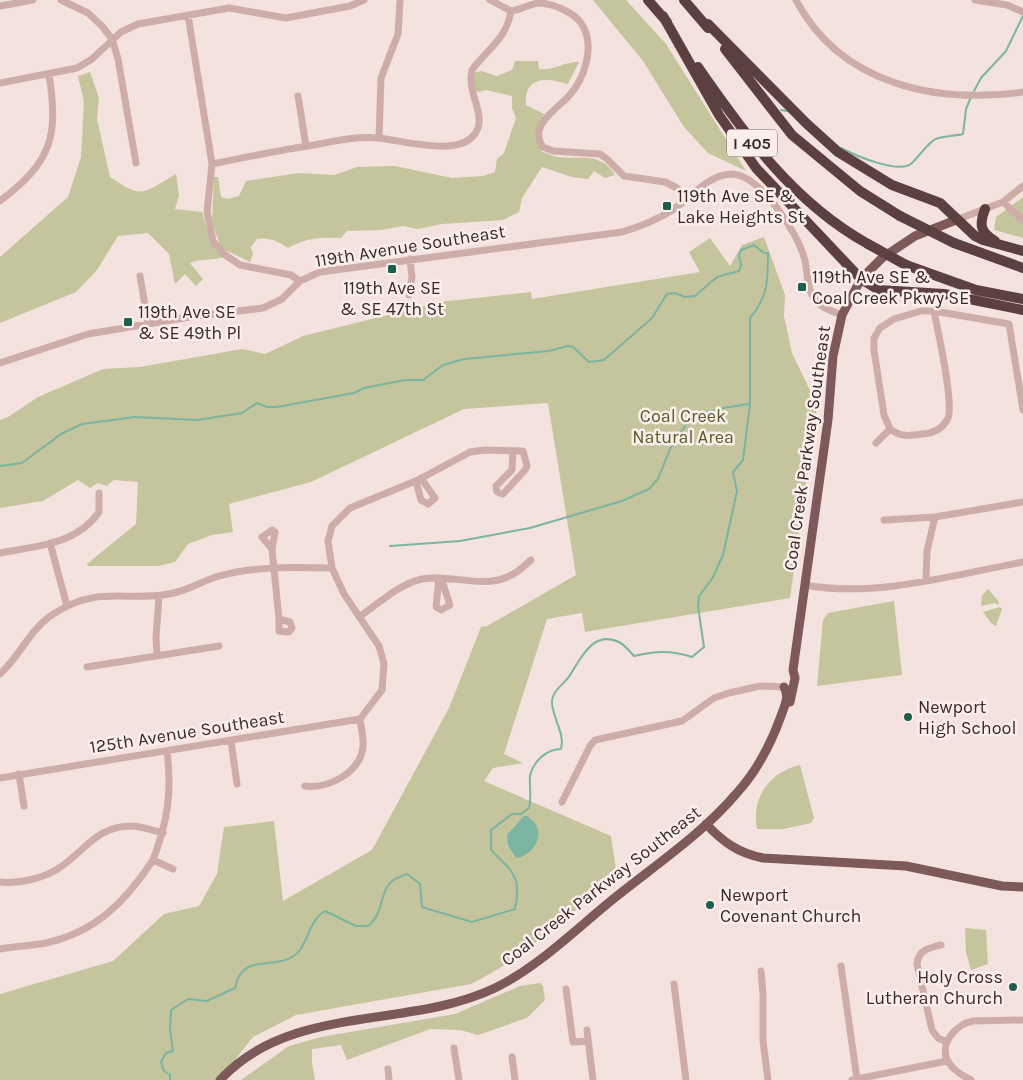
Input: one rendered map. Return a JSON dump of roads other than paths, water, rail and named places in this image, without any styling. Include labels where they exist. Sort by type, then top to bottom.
[{"type":"highway","name":"I 405","points":[[648,0],[663,16],[721,101],[764,158],[807,202],[868,244],[906,264],[976,290],[1023,299]]},
{"type":"highway","name":"I 405","points":[[684,0],[792,135],[860,191],[900,216],[954,243],[1023,268]]},
{"type":"highway","points":[[663,16],[719,115],[756,168],[861,279],[879,290],[944,294],[1023,310]]},
{"type":"highway","points":[[704,23],[708,24],[799,116],[838,152],[892,185],[940,203],[975,236],[1023,251]]},
{"type":"highway","points":[[985,209],[981,220],[981,228],[986,235],[1000,244]]},
{"type":"main road","name":"Coal Creek Parkway Southeast","points":[[220,1080],[252,1054],[290,1035],[317,1027],[446,1005],[496,987],[530,966],[722,810],[750,777],[773,737],[778,733],[790,702],[795,678],[793,670],[828,420],[833,356],[842,314],[861,279],[872,267],[906,240],[956,220]]},
{"type":"main road","name":"Coal Creek Parkway Southeast","points":[[784,687],[786,678],[793,670]]},
{"type":"main road","points":[[773,737],[786,698],[784,687]]},
{"type":"main road","points":[[706,824],[728,845],[749,855],[763,858],[906,866],[1020,888]]},
{"type":"street","points":[[0,6],[33,0]]},
{"type":"street","points":[[61,0],[88,13],[112,39],[118,59],[136,163]]},
{"type":"street","points":[[0,83],[50,75],[81,66],[92,59],[112,39],[138,24],[236,8],[286,18],[350,6],[364,0]]},
{"type":"street","points":[[379,138],[381,78],[398,34],[400,0]]},
{"type":"street","points":[[490,0],[511,11],[539,3],[558,7],[579,21],[587,37],[588,50],[586,62],[573,91],[540,127],[539,138],[543,147],[552,151],[593,153],[604,156],[624,176],[665,182],[677,188],[688,198]]},
{"type":"street","points":[[796,0],[815,29],[834,48],[875,75],[932,94],[977,97],[1023,92]]},
{"type":"street","points":[[975,0],[1001,3],[1022,12]]},
{"type":"street","points":[[212,164],[354,138],[379,138],[445,146],[458,145],[472,138],[478,128],[477,105],[470,90],[472,70],[496,44],[507,25],[511,11]]},
{"type":"street","points":[[188,15],[212,164],[207,212],[210,232],[217,248],[240,265],[292,275],[300,281]]},
{"type":"street","points":[[0,201],[32,174],[46,148],[54,113],[50,75]]},
{"type":"street","points":[[298,96],[306,146]]},
{"type":"street","name":"119th Avenue Southeast","points":[[0,363],[74,338],[148,324],[263,308],[282,299],[300,281],[320,272],[622,232],[657,218],[708,184],[728,179],[748,183],[783,218],[802,249],[813,297],[825,308],[842,314]]},
{"type":"street","name":"Coal Creek Parkway Southeast","points":[[956,220],[1003,202],[1023,186]]},
{"type":"street","points":[[1003,202],[1023,220]]},
{"type":"street","points":[[409,295],[412,277],[410,259]]},
{"type":"street","points":[[140,276],[148,324]]},
{"type":"street","points":[[934,311],[949,411],[943,425],[929,434],[903,436],[890,429],[884,415],[874,350],[876,333],[885,324],[902,316],[934,311],[1008,324],[1023,409]]},
{"type":"street","points":[[876,443],[890,429]]},
{"type":"street","points":[[305,786],[312,787],[328,783],[347,774],[353,768],[363,749],[360,719],[382,690],[385,673],[379,646],[344,594],[332,568],[328,550],[330,531],[336,520],[342,514],[418,479],[470,452],[485,450],[513,451],[524,452],[525,470],[503,494],[496,490],[496,486],[512,470],[513,451]]},
{"type":"street","points":[[0,553],[74,536],[88,526],[101,507],[99,493]]},
{"type":"street","points":[[884,520],[935,518],[1023,502]]},
{"type":"street","points":[[926,580],[927,551],[935,518]]},
{"type":"street","points":[[50,543],[67,606]]},
{"type":"street","points":[[272,549],[280,619]]},
{"type":"street","points":[[359,617],[405,586],[422,579],[499,580],[514,574],[531,560]]},
{"type":"street","points":[[805,585],[849,590],[926,580],[1023,562]]},
{"type":"street","points":[[0,674],[34,629],[67,606],[98,596],[159,596],[181,591],[221,576],[274,567],[332,568]]},
{"type":"street","points":[[157,655],[156,638],[159,596]]},
{"type":"street","points":[[86,667],[219,646]]},
{"type":"street","points":[[562,802],[590,746],[595,740],[682,721],[714,698],[729,693],[760,686],[784,687]]},
{"type":"street","name":"125th Avenue Southeast","points":[[0,778],[360,719]]},
{"type":"street","points":[[231,741],[236,784]]},
{"type":"street","points":[[0,949],[33,946],[61,939],[94,924],[121,904],[154,860],[163,833],[170,802],[167,751]]},
{"type":"street","points":[[20,774],[24,806]]},
{"type":"street","points":[[0,882],[12,882],[38,877],[60,868],[90,840],[108,831],[135,826],[163,833]]},
{"type":"street","points":[[154,860],[173,869]]},
{"type":"street","points":[[940,945],[922,952],[917,958],[917,964],[932,1030],[938,1038],[947,1042]]},
{"type":"street","points":[[841,966],[855,1080],[947,1061]]},
{"type":"street","points":[[760,971],[763,995],[763,1041],[768,1080]]},
{"type":"street","points":[[674,984],[686,1080]]},
{"type":"street","points":[[566,990],[573,1042],[588,1042]]},
{"type":"street","points":[[971,1080],[955,1070],[947,1061],[947,1042],[954,1031],[966,1022],[1023,1020]]},
{"type":"street","points":[[587,1030],[593,1080]]},
{"type":"street","points":[[454,1048],[459,1080]]},
{"type":"street","points":[[512,1057],[515,1080]]},
{"type":"street","points":[[388,1070],[389,1080]]},
{"type":"waterway","points":[[973,93],[981,78],[1006,51],[1023,16]]},
{"type":"waterway","points":[[841,148],[877,163],[898,167],[906,166],[912,163],[936,139],[963,134],[966,109],[971,97]]},
{"type":"waterway","points":[[781,110],[788,111]]},
{"type":"waterway","points":[[0,466],[22,463],[61,434],[82,424],[135,417],[197,420],[242,413],[257,403],[267,407],[277,407],[354,393],[364,388],[405,380],[423,380],[443,365],[464,359],[549,351],[568,346],[573,347],[589,362],[604,360],[652,318],[667,294],[675,293],[685,297],[695,296],[717,277],[739,271],[741,250],[754,245],[764,253],[768,253],[766,288],[760,303],[750,318],[750,404],[743,460],[733,472],[737,491],[723,555],[712,579],[699,596],[698,607],[704,647],[692,657],[663,652],[634,656],[619,642],[610,639],[602,640],[595,643],[583,654],[568,678],[556,691],[552,703],[561,737],[561,749],[545,754],[534,766],[530,776],[529,808],[521,814],[512,814],[491,830],[491,850],[510,869],[516,881],[517,898],[515,909],[472,922],[422,907],[420,884],[407,874],[394,880],[388,886],[377,915],[368,926],[356,926],[325,911],[313,923],[300,950],[292,957],[283,961],[254,965],[246,969],[239,976],[235,988],[207,1001],[188,999],[171,1010],[170,1029],[173,1051],[166,1053],[161,1062],[164,1071],[170,1075],[170,1080]]},
{"type":"waterway","points":[[390,546],[460,541],[530,528],[622,501],[649,489],[658,479],[670,449],[691,417],[723,408],[749,404]]},
{"type":"place","name":"119th Ave SE & Lake Heights St","points":[[667,206]]},
{"type":"place","name":"119th Ave SE & SE 47th St","points":[[392,269]]},
{"type":"place","name":"119th Ave SE & Coal Creek Pkwy SE","points":[[802,287]]},
{"type":"place","name":"119th Ave SE & SE 49th Pl","points":[[128,322]]},
{"type":"place","name":"Newport High School","points":[[908,717]]},
{"type":"place","name":"Newport Covenant Church","points":[[710,905]]},
{"type":"place","name":"Holy Cross Lutheran Church","points":[[1013,987]]},
{"type":"park label","name":"Coal Creek Natural Area","points":[[683,426]]}]
